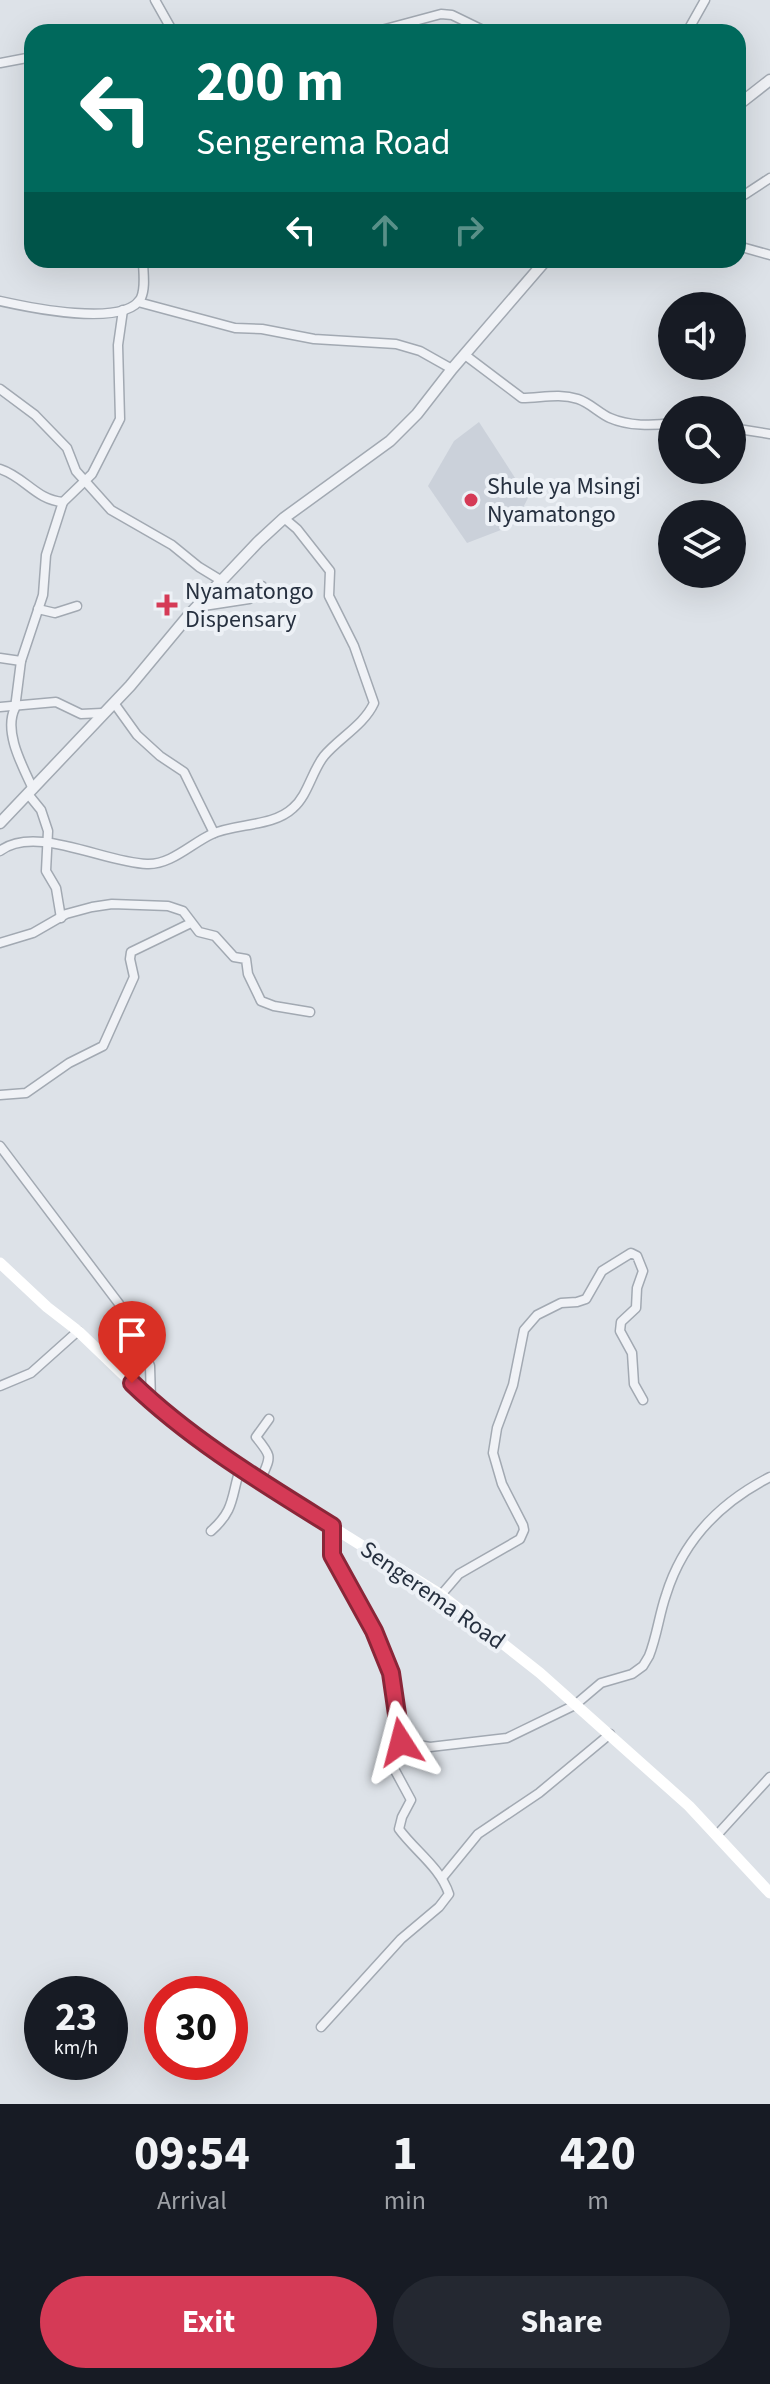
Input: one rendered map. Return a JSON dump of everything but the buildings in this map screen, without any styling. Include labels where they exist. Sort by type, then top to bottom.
[{"type":"main road","name":"Sengerema Road","points":[[0,1263],[78,1331],[151,1401],[240,1469],[441,1595],[540,1673],[717,1835],[770,1893]]},
{"type":"street","points":[[155,0],[168,24]]},
{"type":"street","points":[[692,24],[705,0]]},
{"type":"street","points":[[404,24],[441,14],[452,15],[471,24]]},
{"type":"street","points":[[0,63],[24,58]]},
{"type":"street","points":[[746,99],[770,80]]},
{"type":"street","points":[[746,194],[770,178]]},
{"type":"street","points":[[746,248],[770,255]]},
{"type":"street","points":[[138,302],[144,283],[143,268]]},
{"type":"street","points":[[0,823],[114,703],[196,607],[284,518],[390,441],[417,414],[539,268]]},
{"type":"street","points":[[0,301],[56,313],[123,310],[138,302],[235,328],[262,329],[314,339],[401,345],[437,359],[452,369]]},
{"type":"street","points":[[61,918],[56,888],[46,871],[49,843],[41,810],[31,792],[14,742],[11,723],[21,661],[43,595],[46,555],[63,502],[92,474],[120,419],[118,345],[123,310]]},
{"type":"street","points":[[465,355],[522,398],[570,397],[615,420],[658,425]]},
{"type":"street","points":[[0,389],[35,415],[67,448],[76,471],[116,515],[172,545],[222,581]]},
{"type":"street","points":[[746,430],[770,434]]},
{"type":"street","points":[[0,469],[13,473],[41,497],[63,502]]},
{"type":"street","points":[[0,851],[25,842],[49,843],[124,862],[156,864],[214,833],[267,820],[293,809],[323,757],[374,705],[354,646],[329,596],[330,571],[297,529],[284,518]]},
{"type":"street","points":[[196,607],[249,599],[262,586]]},
{"type":"street","points":[[38,609],[55,613],[77,606]]},
{"type":"street","points":[[0,658],[21,661]]},
{"type":"street","points":[[0,707],[56,702],[81,714],[102,713]]},
{"type":"street","points":[[114,703],[137,735],[184,772],[214,833]]},
{"type":"street","points":[[0,943],[33,933],[74,912],[105,905],[168,906],[183,911],[202,934],[215,936],[234,957],[246,959],[248,974],[261,1001],[310,1012]]},
{"type":"street","points":[[0,1095],[26,1093],[82,1055],[103,1046],[134,977],[131,952],[191,923]]},
{"type":"street","points":[[0,1146],[132,1321],[150,1366],[151,1401]]},
{"type":"street","points":[[441,1595],[459,1574],[523,1535],[523,1525],[502,1484],[493,1453],[497,1428],[513,1385],[524,1330],[537,1315],[561,1303],[584,1300],[602,1271],[631,1253],[639,1259],[643,1271],[637,1288],[636,1308],[621,1322],[620,1331],[633,1356],[634,1384],[643,1400]]},
{"type":"street","points":[[0,1386],[31,1373],[78,1331]]},
{"type":"street","points":[[260,1482],[270,1458],[269,1452],[256,1437],[269,1419]]},
{"type":"street","points":[[211,1531],[225,1519],[230,1509],[240,1469]]},
{"type":"street","points":[[401,1742],[430,1747],[499,1740],[519,1734],[575,1705],[601,1683],[632,1674],[643,1666],[654,1644],[672,1576],[688,1544],[718,1511],[770,1477]]},
{"type":"street","points":[[321,2027],[401,1939],[449,1894],[442,1878],[399,1829],[411,1800],[391,1763],[401,1742],[391,1673],[374,1631],[332,1555],[332,1526]]},
{"type":"street","points":[[442,1878],[478,1834],[539,1793],[610,1734]]},
{"type":"street","points":[[717,1835],[770,1777]]},
{"type":"shaded area","points":[[479,422],[528,498],[514,525],[467,543],[428,486],[454,441]]},
{"type":"place","name":"Shule ya Msingi Nyamatongo","points":[[471,500]]},
{"type":"place","name":"Nyamatongo Dispensary","points":[[167,605]]},
{"type":"route","points":[[132,1383],[240,1469],[332,1526],[332,1555],[337,1568],[374,1631],[391,1673],[401,1742]]}]
